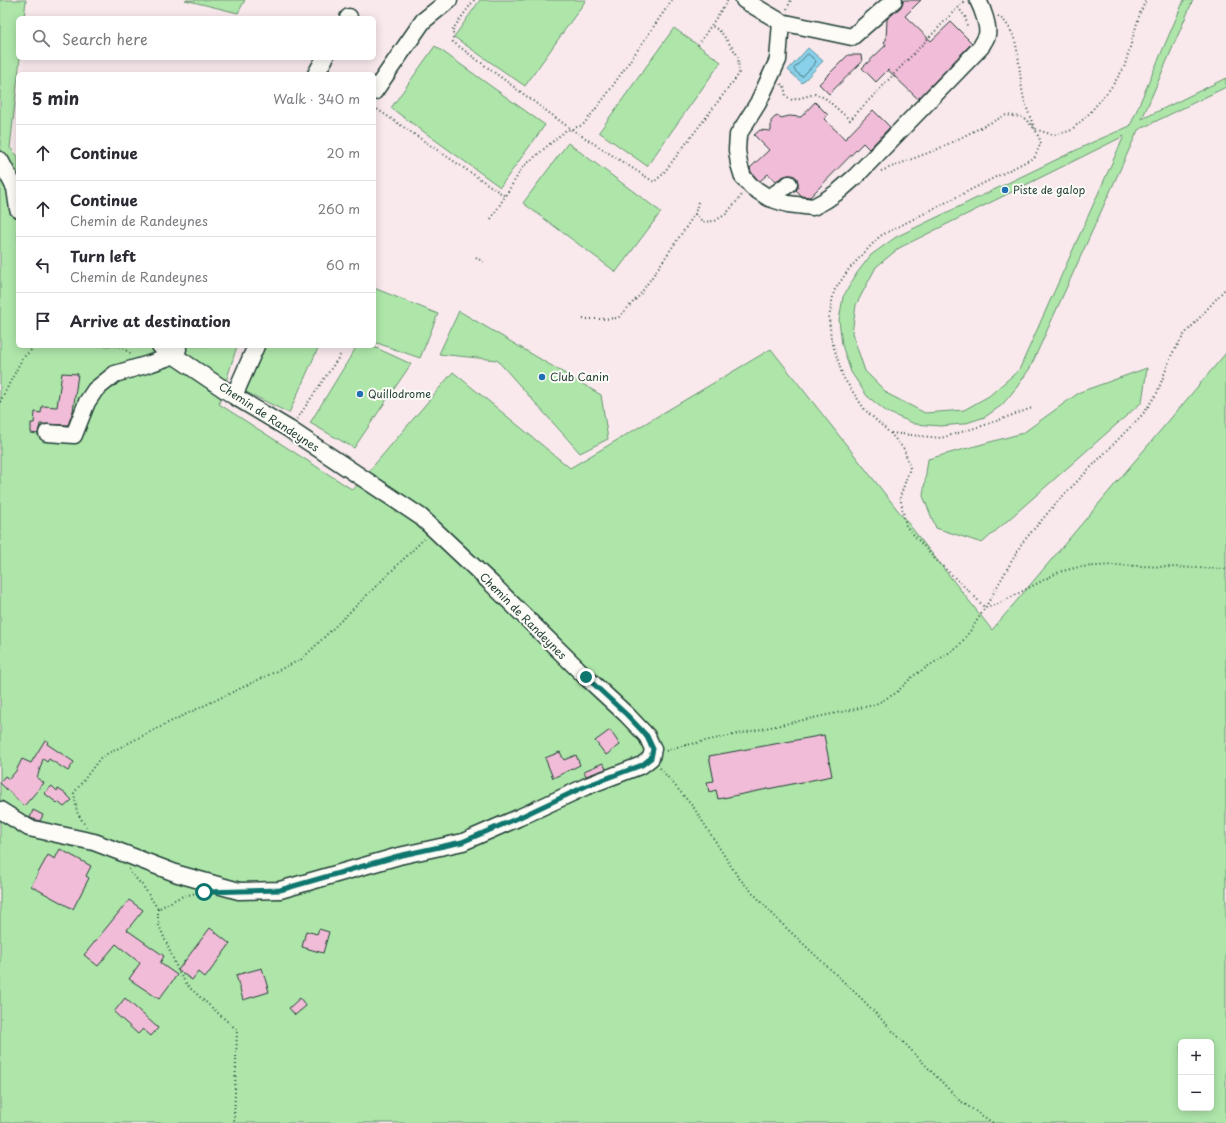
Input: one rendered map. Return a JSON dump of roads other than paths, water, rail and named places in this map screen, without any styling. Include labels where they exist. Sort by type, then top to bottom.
[{"type":"street","points":[[744,0],[784,16],[852,37],[894,0]]},
{"type":"street","points":[[376,89],[423,21],[446,1]]},
{"type":"street","points":[[784,16],[778,60],[758,103],[738,134],[737,150],[739,164],[744,177],[752,188],[768,198],[788,204],[813,207],[832,196],[855,177],[981,47],[987,35],[986,24],[980,3]]},
{"type":"street","points":[[317,72],[324,60]]},
{"type":"street","points":[[0,160],[15,188],[16,195]]},
{"type":"street","points":[[768,198],[789,184]]},
{"type":"street","name":"Chemin de Randeynes","points":[[0,810],[29,828],[94,842],[178,874],[239,891],[280,890],[398,856],[462,842],[586,786],[642,765],[651,758],[653,749],[647,736],[627,715],[421,517],[288,429],[234,396],[176,352],[165,348]]},
{"type":"street","points":[[234,396],[255,348]]},
{"type":"street","points":[[47,432],[74,435],[87,402],[95,390],[115,374],[149,364],[176,352]]},
{"type":"water","points":[[808,48],[823,61],[802,83],[788,70]]},
{"type":"place","name":"Piste de galop","points":[[1005,190]]},
{"type":"place","name":"Club Canin","points":[[542,377]]},
{"type":"place","name":"Quillodrome","points":[[360,394]]}]
